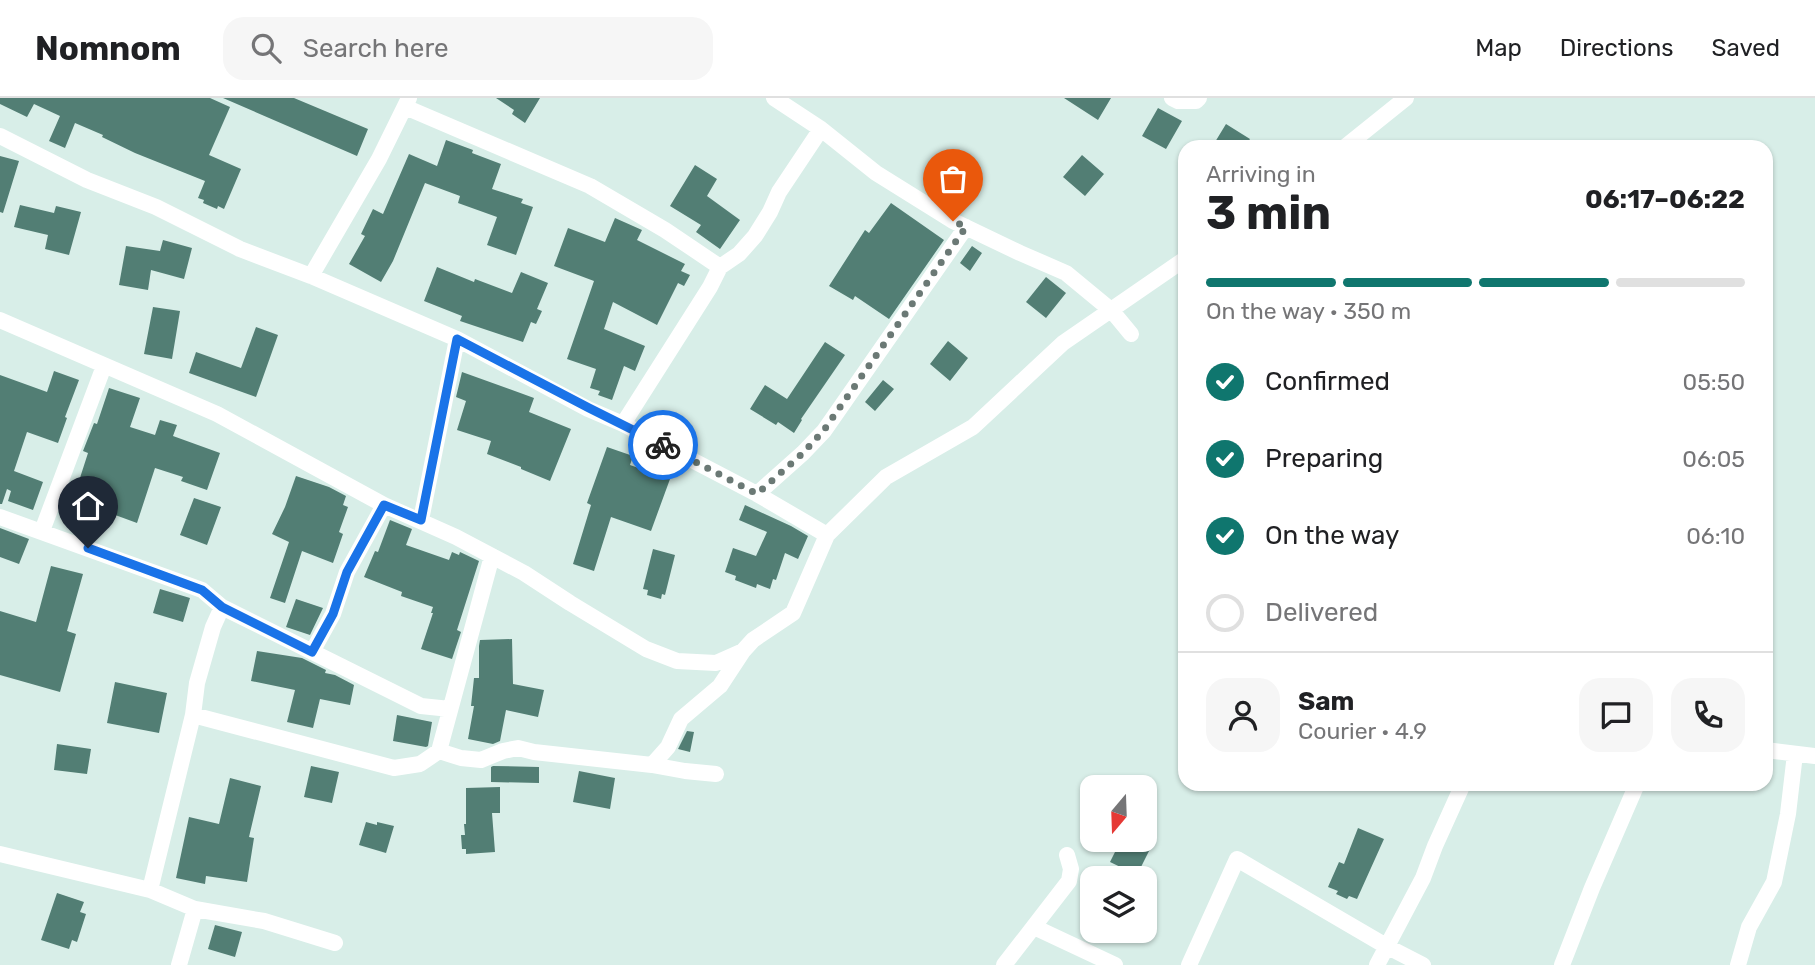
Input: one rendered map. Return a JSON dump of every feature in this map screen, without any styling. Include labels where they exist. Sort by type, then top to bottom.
[{"type":"street","points":[[774,98],[821,129],[876,173],[966,227],[1066,272],[1112,311],[1131,334]]},
{"type":"street","points":[[1172,98],[1178,101],[1196,101],[1199,98]]},
{"type":"street","points":[[1354,140],[1406,98]]},
{"type":"street","points":[[311,276],[379,159],[407,102],[590,187],[665,230],[720,267]]},
{"type":"street","points":[[623,424],[720,267],[739,254],[755,236],[779,192],[821,129]]},
{"type":"street","points":[[0,136],[88,180],[156,207],[240,250],[311,276],[457,339],[757,494],[827,535]]},
{"type":"street","points":[[757,494],[803,453],[824,430],[966,227]]},
{"type":"street","points":[[652,765],[668,747],[681,719],[720,686],[753,640],[793,613],[827,535],[886,477],[973,427],[1063,343],[1178,264]]},
{"type":"street","points":[[0,320],[218,414],[384,505],[421,520],[524,573],[646,649],[677,660],[716,663],[743,651]]},
{"type":"street","points":[[421,520],[457,339]]},
{"type":"street","points":[[42,531],[104,366]]},
{"type":"street","points":[[312,652],[333,614],[347,572],[384,505]]},
{"type":"street","points":[[0,517],[202,590],[222,607],[421,706],[450,709]]},
{"type":"street","points":[[193,715],[394,768],[420,764],[439,751],[492,556]]},
{"type":"street","points":[[150,890],[193,715],[197,684],[213,627],[222,607]]},
{"type":"street","points":[[439,751],[461,758],[481,760],[518,748],[569,757],[716,774]]},
{"type":"street","points":[[1773,751],[1815,756]]},
{"type":"street","points":[[1738,965],[1749,927],[1774,882],[1788,814],[1795,754]]},
{"type":"street","points":[[1377,965],[1423,878],[1460,791]]},
{"type":"street","points":[[1562,965],[1634,791]]},
{"type":"street","points":[[1,855],[150,890],[195,909],[264,921],[335,943]]},
{"type":"street","points":[[1004,965],[1069,881],[1071,869],[1067,855]]},
{"type":"street","points":[[1189,965],[1237,859],[1423,965]]},
{"type":"street","points":[[179,965],[195,909]]},
{"type":"street","points":[[1034,927],[1115,965]]},
{"type":"building","points":[[0,98],[210,98],[230,107],[209,155],[241,169],[224,209],[218,206],[217,209],[198,198],[205,181],[135,153],[75,123],[65,148],[49,141],[60,116],[34,104],[27,117],[0,104]]},
{"type":"building","points":[[223,98],[294,98],[368,129],[357,156]]},
{"type":"building","points":[[496,98],[540,98],[525,123],[512,114],[514,110]]},
{"type":"building","points":[[1064,98],[1111,98],[1098,120]]},
{"type":"building","points":[[1158,108],[1182,121],[1166,149],[1142,136]]},
{"type":"building","points":[[1226,124],[1250,139],[1249,140],[1216,140]]},
{"type":"building","points":[[446,140],[501,164],[492,189],[523,199],[521,203],[533,207],[516,255],[487,245],[497,217],[458,203],[460,196],[425,183],[393,261],[381,282],[349,264],[365,236],[361,234],[373,209],[383,214],[409,154],[437,166]]},
{"type":"building","points":[[1082,155],[1104,174],[1085,196],[1063,177]]},
{"type":"building","points":[[0,156],[19,161],[3,213],[0,212]]},
{"type":"building","points":[[695,165],[717,179],[707,196],[740,220],[720,249],[696,232],[701,225],[670,206]]},
{"type":"building","points":[[891,203],[944,240],[889,319],[855,296],[853,300],[829,286],[865,230],[869,233]]},
{"type":"building","points":[[20,205],[54,213],[56,206],[81,212],[69,255],[45,249],[48,235],[14,227]]},
{"type":"building","points":[[615,218],[642,230],[637,240],[685,264],[681,271],[690,275],[684,286],[678,283],[657,325],[613,302],[604,329],[645,346],[635,371],[624,366],[612,400],[598,395],[600,391],[590,388],[596,369],[567,359],[594,281],[554,266],[568,228],[605,242]]},
{"type":"building","points":[[163,240],[192,248],[184,279],[151,270],[148,290],[119,285],[126,246],[160,251]]},
{"type":"building","points":[[972,246],[982,253],[970,271],[960,263]]},
{"type":"building","points":[[437,267],[512,293],[521,272],[548,283],[537,309],[542,311],[536,324],[531,322],[523,342],[460,321],[462,316],[424,301]]},
{"type":"building","points":[[1046,277],[1066,293],[1046,318],[1026,302]]},
{"type":"building","points":[[153,307],[180,311],[172,359],[144,354]]},
{"type":"building","points":[[256,327],[278,335],[256,397],[189,373],[196,352],[241,368]]},
{"type":"building","points":[[948,341],[968,358],[950,381],[930,364]]},
{"type":"building","points":[[825,342],[845,355],[794,433],[750,409],[765,385],[787,399]]},
{"type":"building","points":[[54,371],[79,380],[58,443],[27,432],[14,471],[43,482],[33,510],[8,501],[11,491],[7,489],[0,504],[0,375],[47,392]]},
{"type":"building","points":[[462,372],[534,398],[529,412],[571,429],[550,481],[487,454],[491,441],[457,430],[466,401],[456,397]]},
{"type":"building","points":[[883,380],[894,389],[875,411],[865,402]]},
{"type":"building","points":[[109,388],[140,398],[130,427],[155,435],[160,420],[177,425],[173,436],[220,453],[207,490],[181,481],[183,477],[155,468],[137,523],[107,512],[112,496],[78,484],[88,453],[83,451],[94,423],[97,424]]},
{"type":"building","points":[[607,447],[633,456],[630,465],[670,479],[651,531],[611,517],[594,571],[573,564],[591,505],[587,503]]},
{"type":"building","points":[[296,476],[346,496],[343,505],[348,507],[339,532],[343,534],[333,563],[302,551],[285,603],[270,598],[289,542],[272,534]]},
{"type":"building","points":[[194,498],[221,507],[207,545],[180,535]]},
{"type":"building","points":[[745,505],[808,536],[798,559],[785,553],[770,589],[757,584],[756,588],[735,580],[736,576],[725,572],[733,548],[756,556],[767,532],[739,520]]},
{"type":"building","points":[[390,520],[412,529],[406,545],[449,560],[452,552],[459,555],[460,552],[479,561],[457,630],[461,632],[452,659],[421,649],[433,607],[401,596],[402,592],[364,577],[375,551],[378,552]]},
{"type":"building","points":[[0,528],[29,539],[19,564],[0,557]]},
{"type":"building","points":[[653,549],[675,555],[665,595],[662,594],[661,599],[647,595],[648,590],[643,589]]},
{"type":"building","points":[[51,566],[83,574],[67,631],[76,634],[60,692],[0,675],[0,611],[36,622]]},
{"type":"building","points":[[160,589],[190,598],[183,622],[153,613]]},
{"type":"building","points":[[296,599],[323,608],[310,635],[286,627]]},
{"type":"building","points":[[512,639],[513,684],[544,690],[538,717],[506,710],[500,741],[493,744],[468,739],[474,706],[471,706],[474,678],[479,678],[480,640]]},
{"type":"building","points":[[257,651],[302,658],[326,670],[325,673],[354,685],[350,705],[320,699],[313,728],[287,722],[295,690],[251,681]]},
{"type":"building","points":[[115,682],[167,693],[159,733],[107,723]]},
{"type":"building","points":[[397,715],[432,722],[428,746],[393,741]]},
{"type":"building","points":[[687,731],[694,732],[690,752],[678,749]]},
{"type":"building","points":[[57,744],[91,749],[87,774],[54,770]]},
{"type":"building","points":[[311,766],[339,772],[332,803],[304,797]]},
{"type":"building","points":[[493,766],[539,767],[539,783],[491,782]]},
{"type":"building","points":[[579,771],[615,778],[610,809],[573,802]]},
{"type":"building","points":[[230,778],[261,786],[249,837],[254,838],[247,882],[206,876],[205,884],[176,878],[189,817],[219,824]]},
{"type":"building","points":[[500,787],[500,813],[492,813],[495,852],[466,854],[466,849],[462,849],[461,835],[465,835],[466,788]]},
{"type":"building","points":[[366,822],[394,826],[386,853],[359,845]]},
{"type":"building","points":[[1358,828],[1384,839],[1357,899],[1349,896],[1347,899],[1328,887],[1339,862],[1344,864]]},
{"type":"building","points":[[1115,852],[1148,852],[1142,866],[1118,866],[1110,862]]},
{"type":"building","points":[[57,893],[84,902],[80,912],[86,914],[77,942],[72,940],[69,949],[41,940]]},
{"type":"building","points":[[215,925],[242,932],[235,957],[208,949]]},
{"type":"way so far","points":[[663,445],[757,494],[803,453],[824,430],[853,390],[966,227],[953,221]]},
{"type":"route","points":[[88,548],[202,590],[222,607],[312,652],[333,614],[347,572],[384,505],[421,520],[457,339],[663,445]]}]
